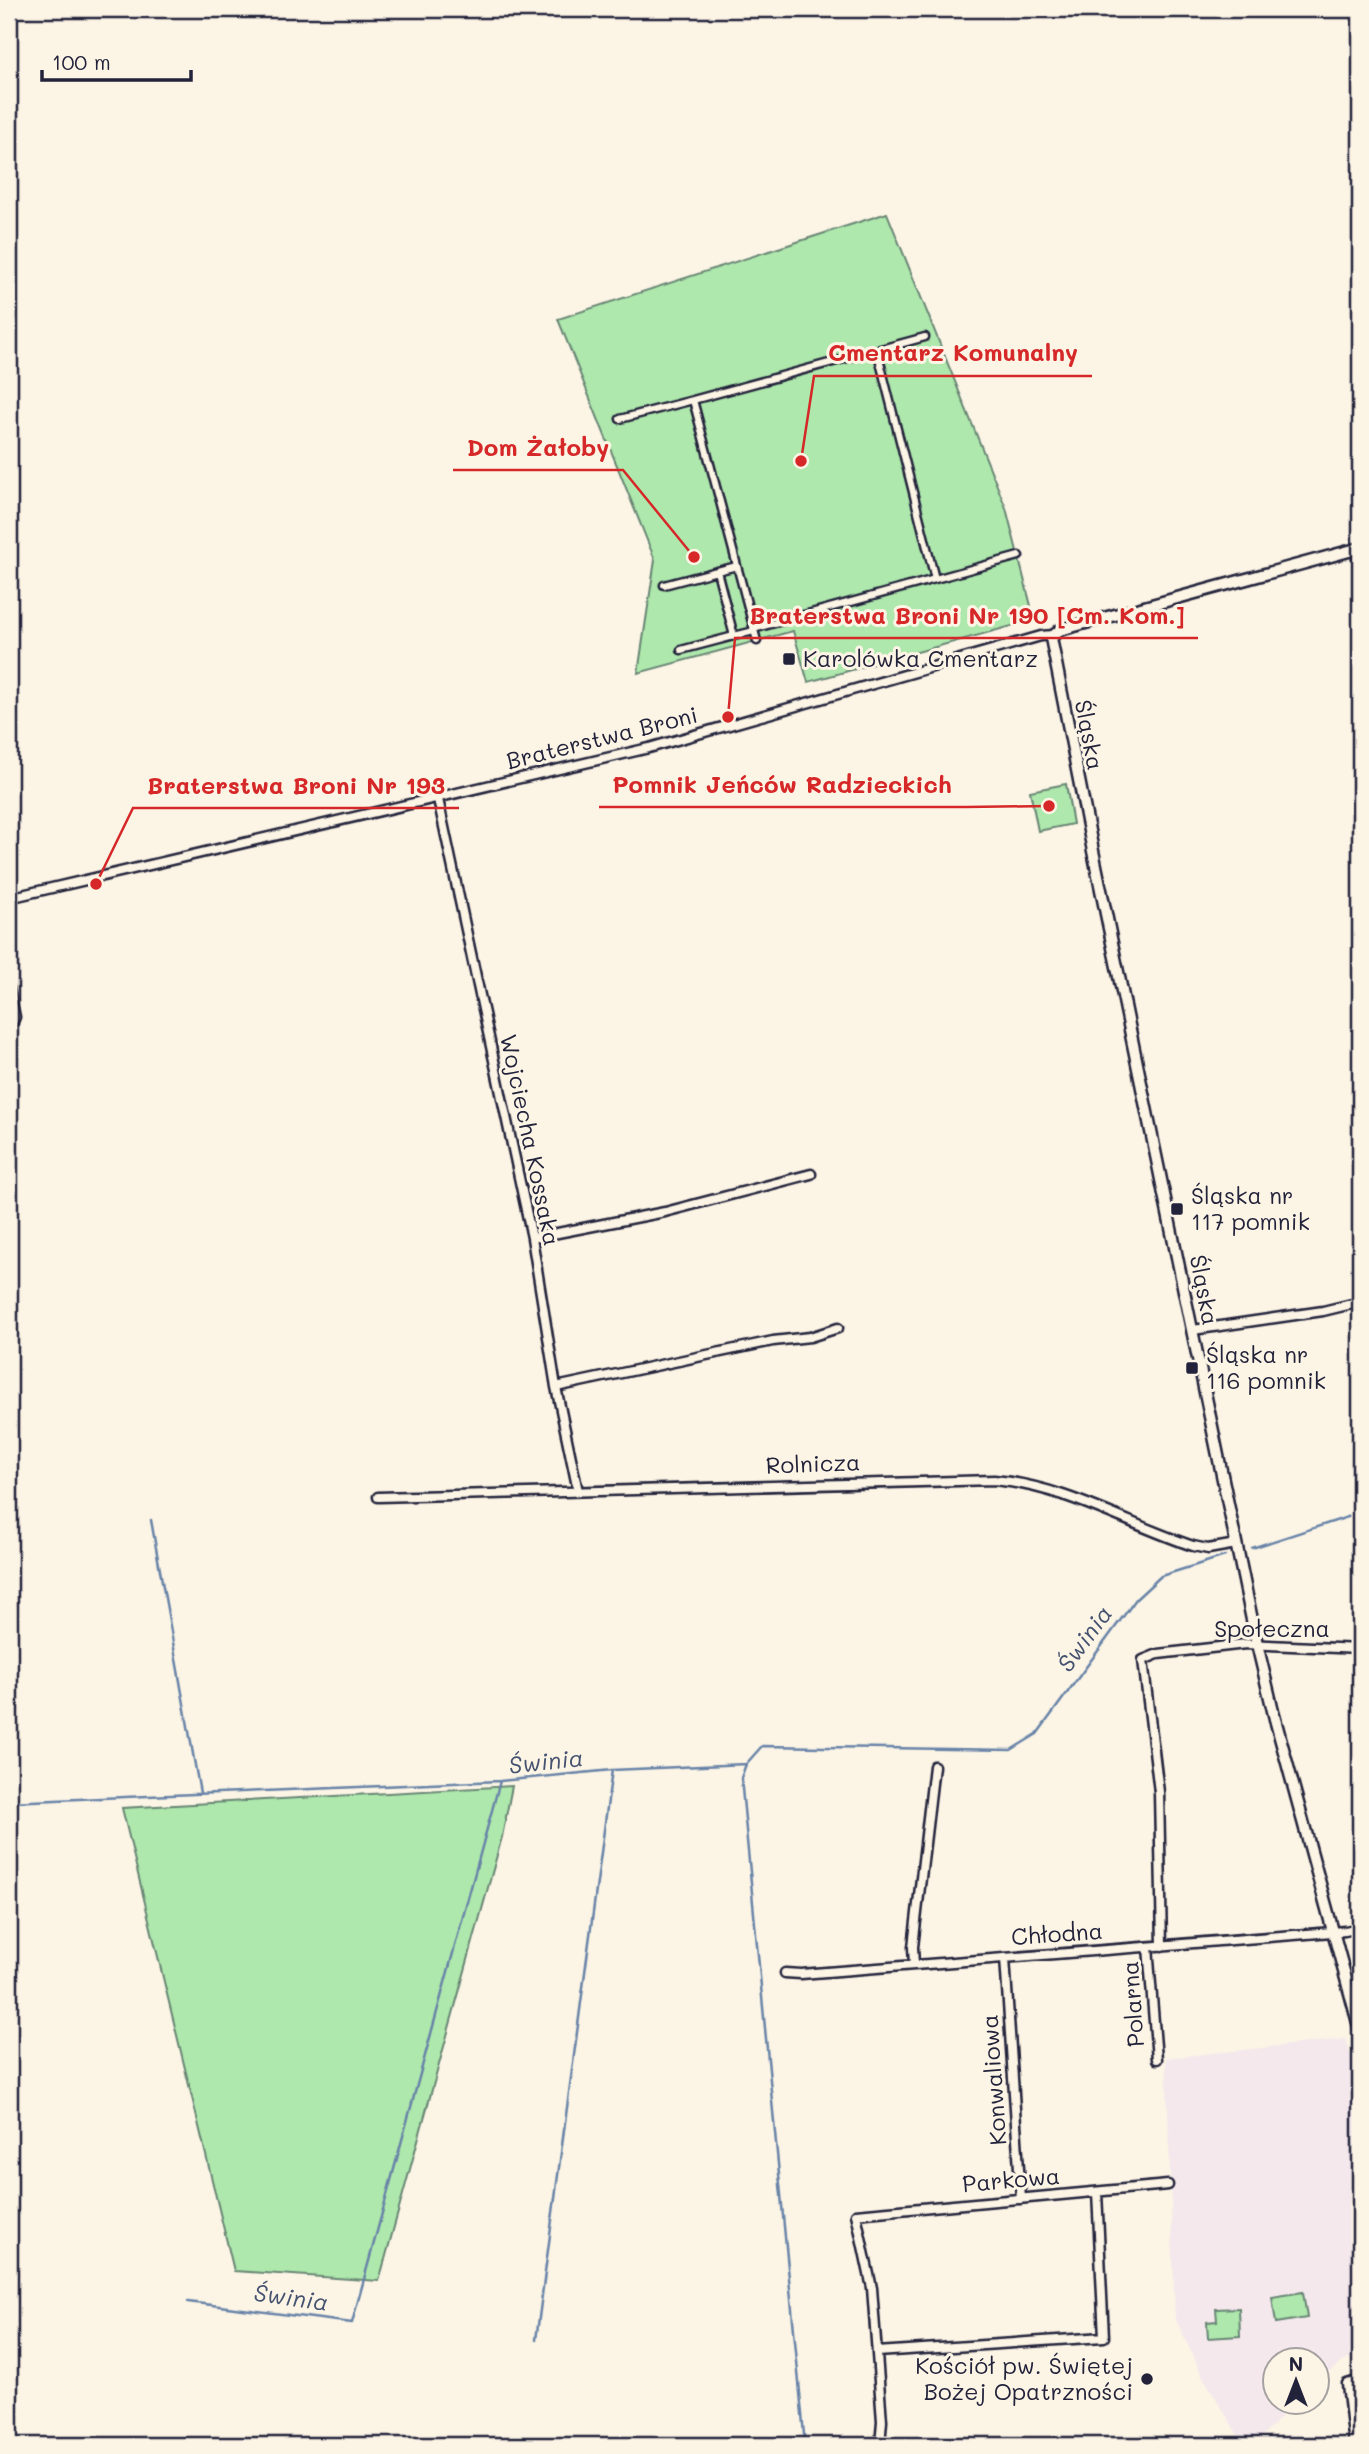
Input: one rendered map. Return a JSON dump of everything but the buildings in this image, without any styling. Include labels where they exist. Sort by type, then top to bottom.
[{"type":"street","points":[[620,419],[925,337]]},
{"type":"street","points":[[877,350],[935,579]]},
{"type":"street","points":[[693,400],[757,641]]},
{"type":"street","points":[[1358,549],[1360,566]]},
{"type":"street","name":"Braterstwa Broni","points":[[9,898],[649,748],[1041,636],[1053,635],[1164,601],[1358,549]]},
{"type":"street","points":[[681,650],[1019,556]]},
{"type":"street","points":[[664,585],[737,566]]},
{"type":"street","points":[[717,571],[734,636]]},
{"type":"street","name":"Śląska","points":[[1053,635],[1051,642],[1093,851],[1258,1644],[1275,1719],[1360,2030]]},
{"type":"street","name":"Wojciecha Kossaka","points":[[438,799],[532,1238],[556,1387],[578,1491]]},
{"type":"street","points":[[9,988],[15,1017],[9,1029]]},
{"type":"street","points":[[532,1238],[665,1212],[810,1174]]},
{"type":"street","points":[[1193,1330],[1360,1303]]},
{"type":"street","points":[[556,1387],[773,1342],[810,1337],[838,1328]]},
{"type":"street","name":"Rolnicza","points":[[378,1497],[960,1480],[1007,1481],[1049,1489],[1194,1546],[1208,1549],[1236,1544]]},
{"type":"street","name":"Społeczna","points":[[1162,1945],[1158,1792],[1143,1660],[1158,1654],[1258,1644],[1360,1649]]},
{"type":"street","points":[[914,1965],[913,1947],[934,1766]]},
{"type":"street","name":"Chłodna","points":[[785,1973],[801,1974],[1148,1947],[1360,1928]]},
{"type":"street","name":"Polarna","points":[[1148,1947],[1157,2059]]},
{"type":"street","name":"Konwaliowa","points":[[1005,1958],[1021,2199]]},
{"type":"street","name":"Parkowa","points":[[877,2352],[872,2288],[856,2214],[1168,2185]]},
{"type":"street","points":[[880,2445],[882,2421],[877,2352],[1104,2337],[1097,2192]]},
{"type":"street","points":[[1354,2445],[1347,2384],[1360,2380]]},
{"type":"shaded area","points":[[1346,2039],[1360,2088],[1360,2355],[1347,2359],[1330,2371],[1330,2346],[1260,2346],[1260,2416],[1282,2416],[1254,2445],[1244,2445],[1203,2377],[1175,2318],[1166,2058]]},
{"type":"green space","points":[[887,213],[1006,508],[1031,606],[1023,623],[808,682],[793,631],[638,673],[655,560],[558,319]]},
{"type":"green space","points":[[1066,784],[1073,824],[1038,831],[1030,791]]},
{"type":"green space","points":[[512,1786],[502,1837],[379,2281],[234,2271],[122,1808]]},
{"type":"green space","points":[[1303,2292],[1307,2318],[1276,2323],[1272,2297]]},
{"type":"green space","points":[[1239,2308],[1240,2336],[1208,2338],[1207,2322],[1217,2321],[1216,2309]]},
{"type":"waterway","name":"Świnia","points":[[1252,1548],[1360,1513]]},
{"type":"waterway","points":[[151,1520],[200,1793]]},
{"type":"waterway","name":"Świnia","points":[[188,2302],[352,2323],[500,1781],[612,1770],[746,1764],[762,1746],[1011,1750],[1037,1734],[1136,1599],[1161,1576],[1225,1556]]},
{"type":"waterway","points":[[746,1764],[741,1778],[805,2445]]},
{"type":"waterway","points":[[536,2340],[612,1770]]},
{"type":"waterway","points":[[9,1802],[500,1781]]},
{"type":"place","name":"Cmentarz Komunalny","points":[[801,461]]},
{"type":"place","name":"Dom Żałoby","points":[[694,557]]},
{"type":"place","name":"Karolówka Cmentarz","points":[[789,659]]},
{"type":"place","name":"Braterstwa Broni Nr 190 [Cm. Kom.]","points":[[728,717]]},
{"type":"place","name":"Pomnik Jeńców Radzieckich","points":[[1049,806]]},
{"type":"place","name":"Braterstwa Broni Nr 193","points":[[96,884]]},
{"type":"place","name":"Śląska nr 117 pomnik","points":[[1177,1209]]},
{"type":"place","name":"Śląska nr 116 pomnik","points":[[1192,1368]]},
{"type":"place","name":"Kościół pw. Świętej Bożej Opatrzności","points":[[1147,2379]]}]
